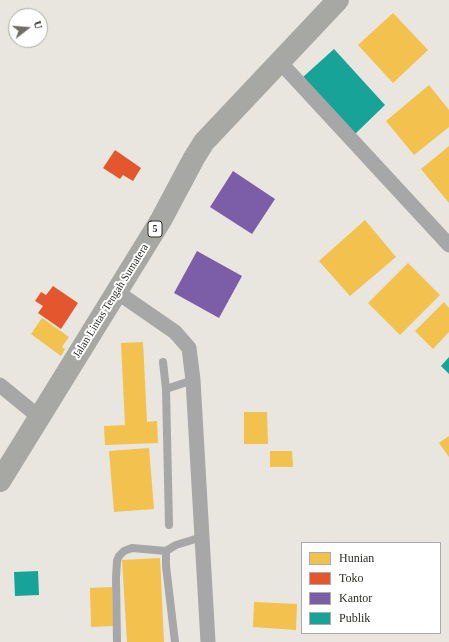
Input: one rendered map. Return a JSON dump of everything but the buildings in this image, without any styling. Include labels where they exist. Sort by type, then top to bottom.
[{"type":"highway","name":"Jalan Lintas Tengah Sumatera","points":[[0,481],[161,220],[204,142],[338,0]]},
{"type":"street","points":[[280,61],[449,245]]},
{"type":"street","points":[[117,292],[175,332],[189,348],[194,380],[208,642]]},
{"type":"street","points":[[0,385],[39,417]]},
{"type":"lane","points":[[163,362],[166,389],[169,525]]},
{"type":"lane","points":[[166,389],[194,380]]},
{"type":"lane","points":[[117,642],[116,578],[117,561],[119,556],[124,551],[132,548],[166,551],[176,544],[202,537]]},
{"type":"lane","points":[[166,551],[166,566],[175,642]]}]
